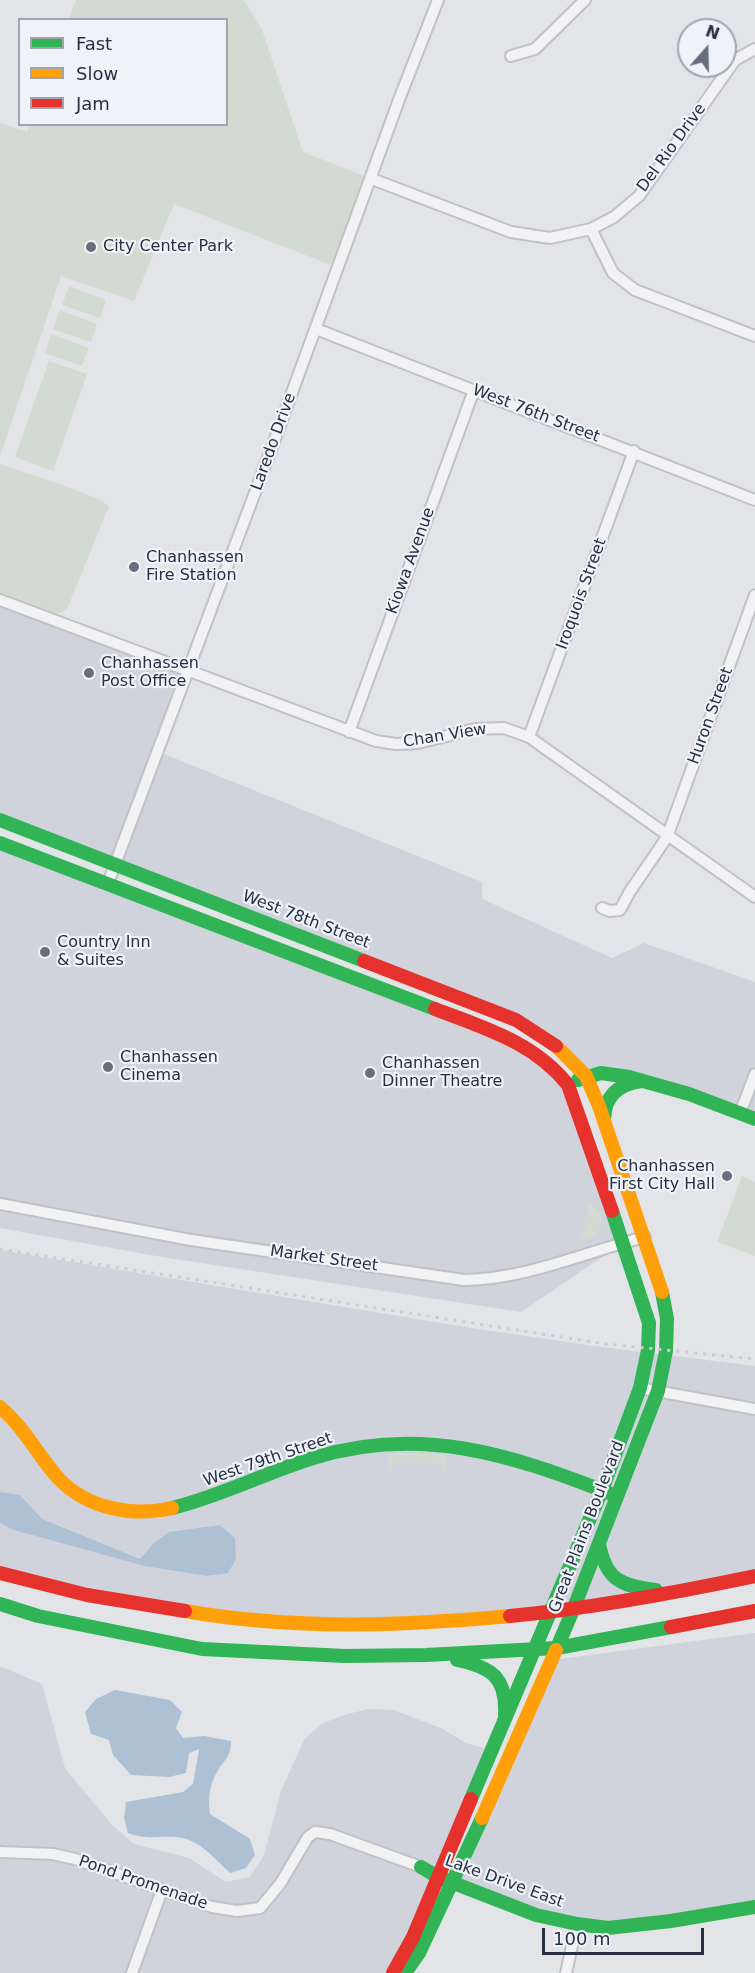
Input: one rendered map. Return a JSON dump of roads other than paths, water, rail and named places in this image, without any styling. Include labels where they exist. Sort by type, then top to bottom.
[{"type":"street","points":[[511,56],[536,49],[585,0]]},
{"type":"street","name":"Laredo Drive","points":[[108,883],[372,179],[434,1]]},
{"type":"street","name":"Del Rio Drive","points":[[372,179],[511,232],[550,238],[591,229],[614,217],[639,196],[735,60],[755,49]]},
{"type":"street","points":[[591,229],[613,273],[635,290],[754,332]]},
{"type":"street","name":"West 76th Street","points":[[316,329],[755,500]]},
{"type":"street","name":"Kiowa Avenue","points":[[349,732],[474,390]]},
{"type":"street","name":"Iroquois Street","points":[[529,737],[634,452]]},
{"type":"street","name":"Huron Street","points":[[602,908],[610,911],[620,910],[629,893],[668,837],[755,596]]},
{"type":"street","name":"Chan View","points":[[0,600],[376,741],[396,744],[418,743],[475,729],[504,728],[529,737],[755,897]]},
{"type":"street","name":"West 78th Street","points":[[0,820],[516,1020],[561,1049],[586,1076]]},
{"type":"street","points":[[0,843],[509,1037],[542,1057],[557,1070],[568,1085],[586,1076],[601,1073],[615,1074],[689,1094],[755,1119]]},
{"type":"street","points":[[740,1113],[755,1074]]},
{"type":"street","name":"Great Plains Boulevard","points":[[405,1973],[419,1953],[453,1883],[557,1648],[658,1391],[666,1351],[667,1319],[662,1290],[586,1076]]},
{"type":"street","points":[[604,1122],[605,1107],[615,1090],[628,1083],[646,1081]]},
{"type":"street","name":"Great Plains Boulevard","points":[[393,1973],[413,1937],[602,1490],[640,1388],[648,1350],[649,1323],[624,1243],[568,1085]]},
{"type":"street","name":"Market Street","points":[[0,1204],[191,1240],[464,1280],[488,1280],[513,1275],[645,1237]]},
{"type":"street","points":[[640,1388],[755,1409]]},
{"type":"street","name":"West 79th Street","points":[[0,1407],[18,1424],[52,1472],[66,1486],[85,1500],[126,1511],[148,1512],[195,1502],[304,1461],[379,1444],[431,1442],[476,1448],[546,1468],[618,1497]]},
{"type":"street","points":[[599,1544],[604,1565],[615,1580],[638,1588],[687,1590]]},
{"type":"street","points":[[0,1572],[87,1595],[230,1619],[357,1626],[468,1620],[573,1610],[755,1576]]},
{"type":"street","points":[[0,1604],[38,1616],[202,1649],[345,1656],[426,1655],[557,1648],[755,1611]]},
{"type":"street","points":[[426,1655],[476,1664],[490,1670],[503,1686],[506,1715]]},
{"type":"street","name":"Pond Promenade","points":[[0,1852],[65,1856],[213,1907],[237,1911],[260,1908],[280,1884],[308,1837],[315,1832],[330,1834],[421,1867]]},
{"type":"street","name":"Lake Drive East","points":[[421,1867],[438,1877],[536,1914],[577,1924],[608,1928],[670,1921],[755,1907]]},
{"type":"street","points":[[132,1973],[162,1890]]},
{"type":"street","points":[[566,1973],[577,1924]]},
{"type":"water","points":[[0,1492],[20,1495],[42,1519],[140,1559],[154,1543],[169,1532],[220,1525],[235,1538],[236,1559],[228,1573],[207,1576],[145,1566],[14,1530],[0,1523]]},
{"type":"water","points":[[115,1690],[170,1700],[182,1712],[176,1728],[183,1738],[204,1736],[231,1741],[229,1755],[214,1777],[211,1787],[210,1814],[250,1839],[255,1855],[246,1868],[230,1873],[205,1850],[183,1838],[146,1837],[128,1833],[124,1818],[126,1802],[183,1792],[193,1784],[199,1749],[189,1753],[186,1773],[169,1777],[131,1775],[113,1755],[109,1740],[91,1734],[85,1712],[96,1699]]},
{"type":"railway","points":[[0,1249],[606,1344],[755,1359]]},
{"type":"place","name":"City Center Park","points":[[91,247]]},
{"type":"place","name":"Chanhassen Fire Station","points":[[134,567]]},
{"type":"place","name":"Chanhassen Post Office","points":[[89,673]]},
{"type":"place","name":"Country Inn & Suites","points":[[45,952]]},
{"type":"place","name":"Chanhassen Cinema","points":[[108,1067]]},
{"type":"place","name":"Chanhassen Dinner Theatre","points":[[370,1073]]},
{"type":"place","name":"Chanhassen First City Hall","points":[[727,1176]]}]
